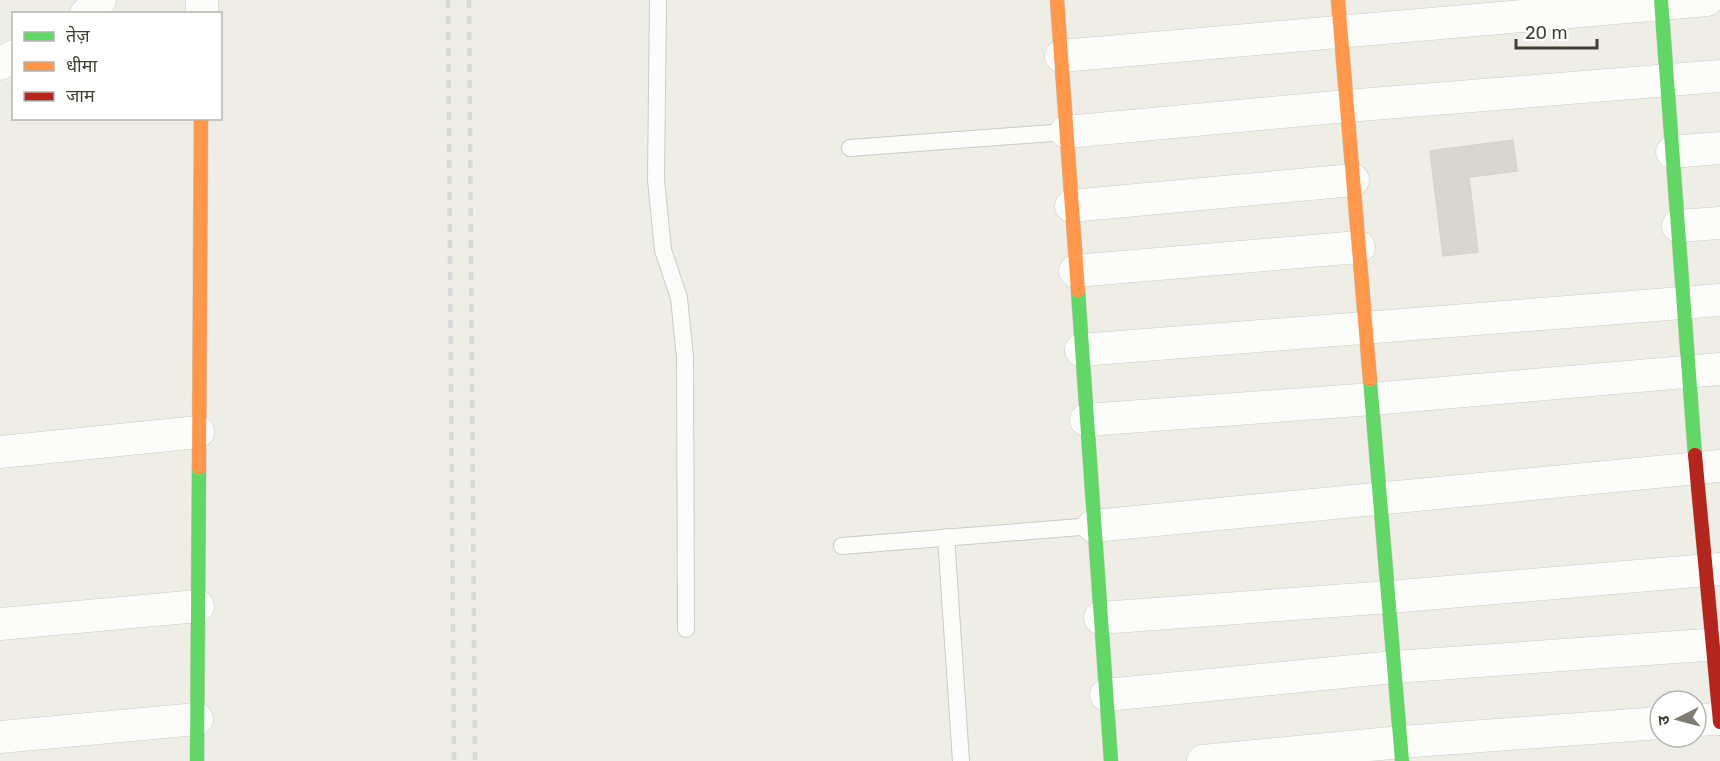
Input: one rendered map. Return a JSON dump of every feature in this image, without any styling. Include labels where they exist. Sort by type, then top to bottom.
[{"type":"street","points":[[88,12],[100,0]]},
{"type":"street","points":[[1057,0],[1111,761]]},
{"type":"street","points":[[1338,0],[1401,751]]},
{"type":"street","points":[[1061,56],[1661,2],[1707,0]]},
{"type":"street","points":[[1661,2],[1689,372],[1708,467],[1720,720]]},
{"type":"street","points":[[1066,132],[1347,106],[1720,76]]},
{"type":"street","points":[[197,761],[201,120]]},
{"type":"street","points":[[1672,152],[1720,148]]},
{"type":"street","points":[[1071,206],[1353,180]]},
{"type":"street","points":[[1678,226],[1720,223]]},
{"type":"street","points":[[1076,271],[1359,247]]},
{"type":"street","points":[[1081,350],[1720,300]]},
{"type":"street","points":[[1086,420],[1372,399],[1720,369]]},
{"type":"street","points":[[0,452],[198,432]]},
{"type":"street","points":[[1093,526],[1708,467]]},
{"type":"street","points":[[1100,618],[1713,570]]},
{"type":"street","points":[[0,624],[198,606]]},
{"type":"street","points":[[1106,695],[1395,667],[1716,644]]},
{"type":"street","points":[[0,737],[197,719]]},
{"type":"street","points":[[1203,761],[1401,751],[1648,724]]},
{"type":"lane","points":[[658,0],[656,180],[663,250],[679,298],[685,357],[686,629]]},
{"type":"lane","points":[[850,148],[1066,132]]},
{"type":"lane","points":[[842,546],[1093,526]]},
{"type":"lane","points":[[946,537],[961,761]]},
{"type":"building","points":[[1513,140],[1517,171],[1469,177],[1478,252],[1443,256],[1430,151]]},
{"type":"railway","points":[[448,0],[454,761]]},
{"type":"railway","points":[[469,0],[475,761]]},
{"type":"traffic: fast","points":[[1661,0],[1695,455]]},
{"type":"traffic: fast","points":[[1078,291],[1111,761]]},
{"type":"traffic: fast","points":[[1370,380],[1402,761]]},
{"type":"traffic: fast","points":[[197,761],[199,468]]},
{"type":"traffic: slow","points":[[1057,0],[1078,291]]},
{"type":"traffic: slow","points":[[1338,0],[1370,380]]},
{"type":"traffic: slow","points":[[199,468],[201,120]]},
{"type":"traffic: jam","points":[[1695,455],[1720,722]]}]
